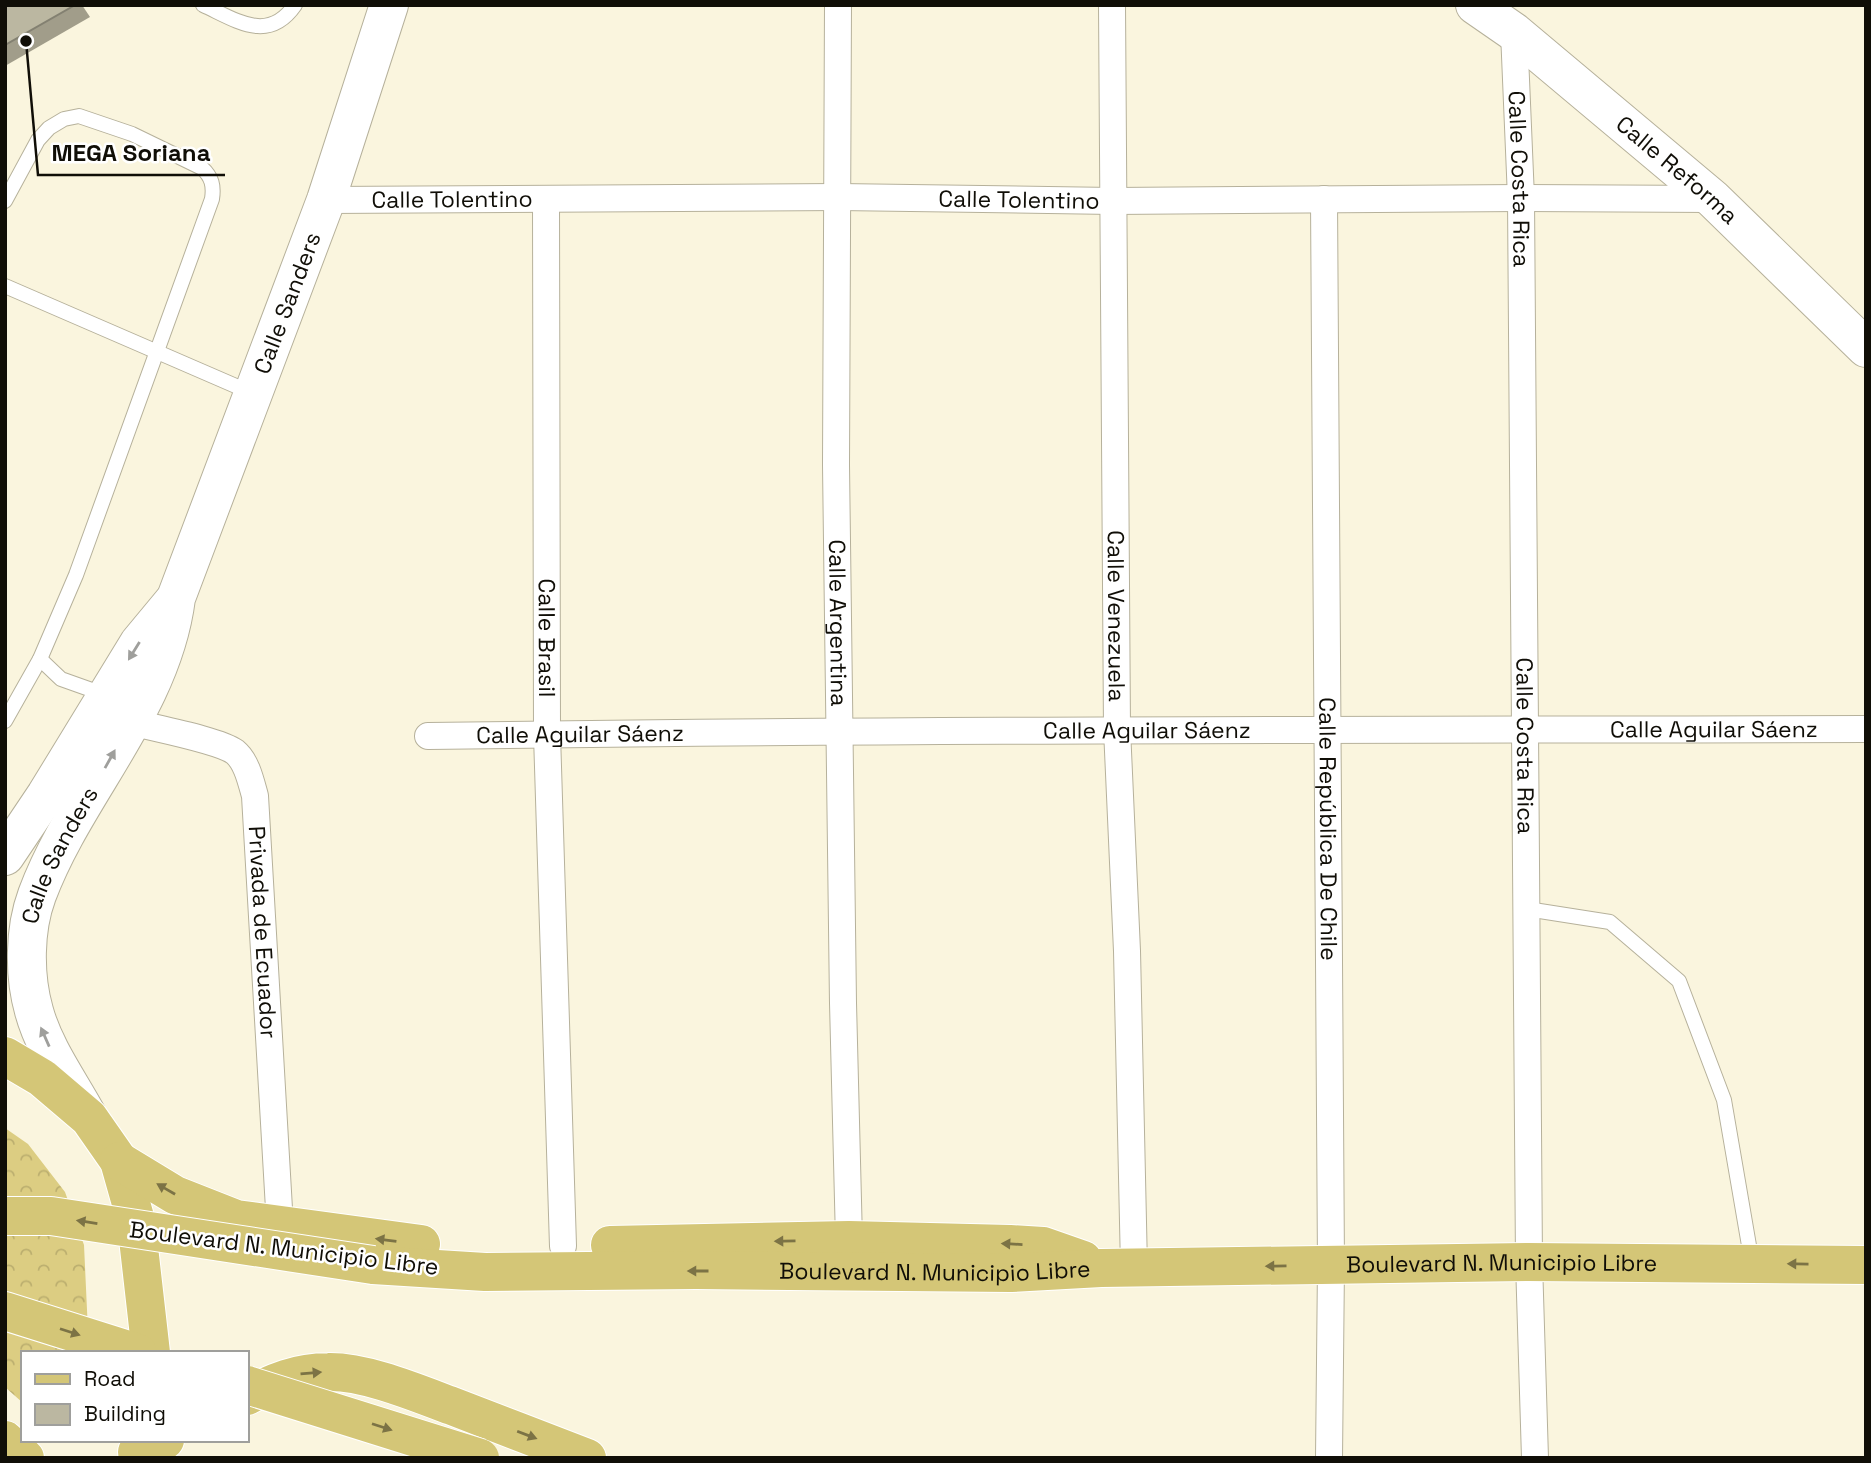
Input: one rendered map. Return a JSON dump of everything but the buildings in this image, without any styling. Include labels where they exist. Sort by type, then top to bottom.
[{"type":"main road","points":[[5,1056],[42,1077],[89,1118],[119,1161],[136,1221],[151,1351]]},
{"type":"main road","points":[[119,1161],[175,1195],[236,1219],[451,1247],[849,1240],[1043,1246],[1117,1268]]},
{"type":"main road","name":"Boulevard N. Municipio Libre","points":[[5,1216],[51,1216],[373,1265],[472,1271],[1011,1273],[1117,1268],[1529,1262],[1866,1265]]},
{"type":"main road","points":[[5,1311],[132,1351]]},
{"type":"main road","points":[[248,1395],[268,1384],[300,1374],[331,1371],[411,1391],[587,1458]]},
{"type":"main road","points":[[248,1385],[480,1458]]},
{"type":"main road","points":[[5,1440],[25,1458]]},
{"type":"street","name":"Calle Sanders","points":[[5,856],[46,795],[162,659],[174,618],[176,598],[326,200],[388,5]]},
{"type":"street","name":"Calle Argentina","points":[[838,5],[836,466],[849,1240]]},
{"type":"street","name":"Calle Venezuela","points":[[1112,5],[1118,729],[1127,951],[1117,1268]]},
{"type":"street","name":"Calle Reforma","points":[[1475,5],[1514,32],[1713,199],[1866,348]]},
{"type":"street","name":"Calle Costa Rica","points":[[1514,32],[1521,198],[1529,1262],[1535,1458]]},
{"type":"street","name":"Calle Tolentino","points":[[326,200],[838,197],[1113,201],[1713,199]]},
{"type":"street","name":"Calle Brasil","points":[[546,199],[547,735],[563,1246]]},
{"type":"street","name":"Calle República De Chile","points":[[1324,199],[1331,1265],[1329,1458]]},
{"type":"street","name":"Calle Sanders","points":[[89,1118],[44,1039],[34,1010],[27,970],[29,928],[36,896],[119,708]]},
{"type":"street","name":"Privada de Ecuador","points":[[119,708],[235,753],[248,771],[256,796],[279,1226]]},
{"type":"street","name":"Calle Aguilar Sáenz","points":[[428,737],[1118,729],[1866,729]]},
{"type":"lane","points":[[203,5],[263,28],[284,19],[295,5]]},
{"type":"lane","points":[[5,201],[38,140],[49,128],[64,119],[79,116],[132,134],[202,168],[209,174],[214,188],[76,575],[40,659],[5,721]]},
{"type":"lane","points":[[5,286],[253,394]]},
{"type":"lane","points":[[40,659],[61,679],[119,708]]},
{"type":"lane","points":[[1527,909],[1610,922],[1679,981],[1724,1100],[1752,1264]]},
{"type":"green space","points":[[5,1128],[28,1144],[65,1192],[84,1245],[89,1351],[21,1351],[21,1401],[5,1387]]},
{"type":"place","name":"MEGA Soriana","points":[[26,41]]}]
